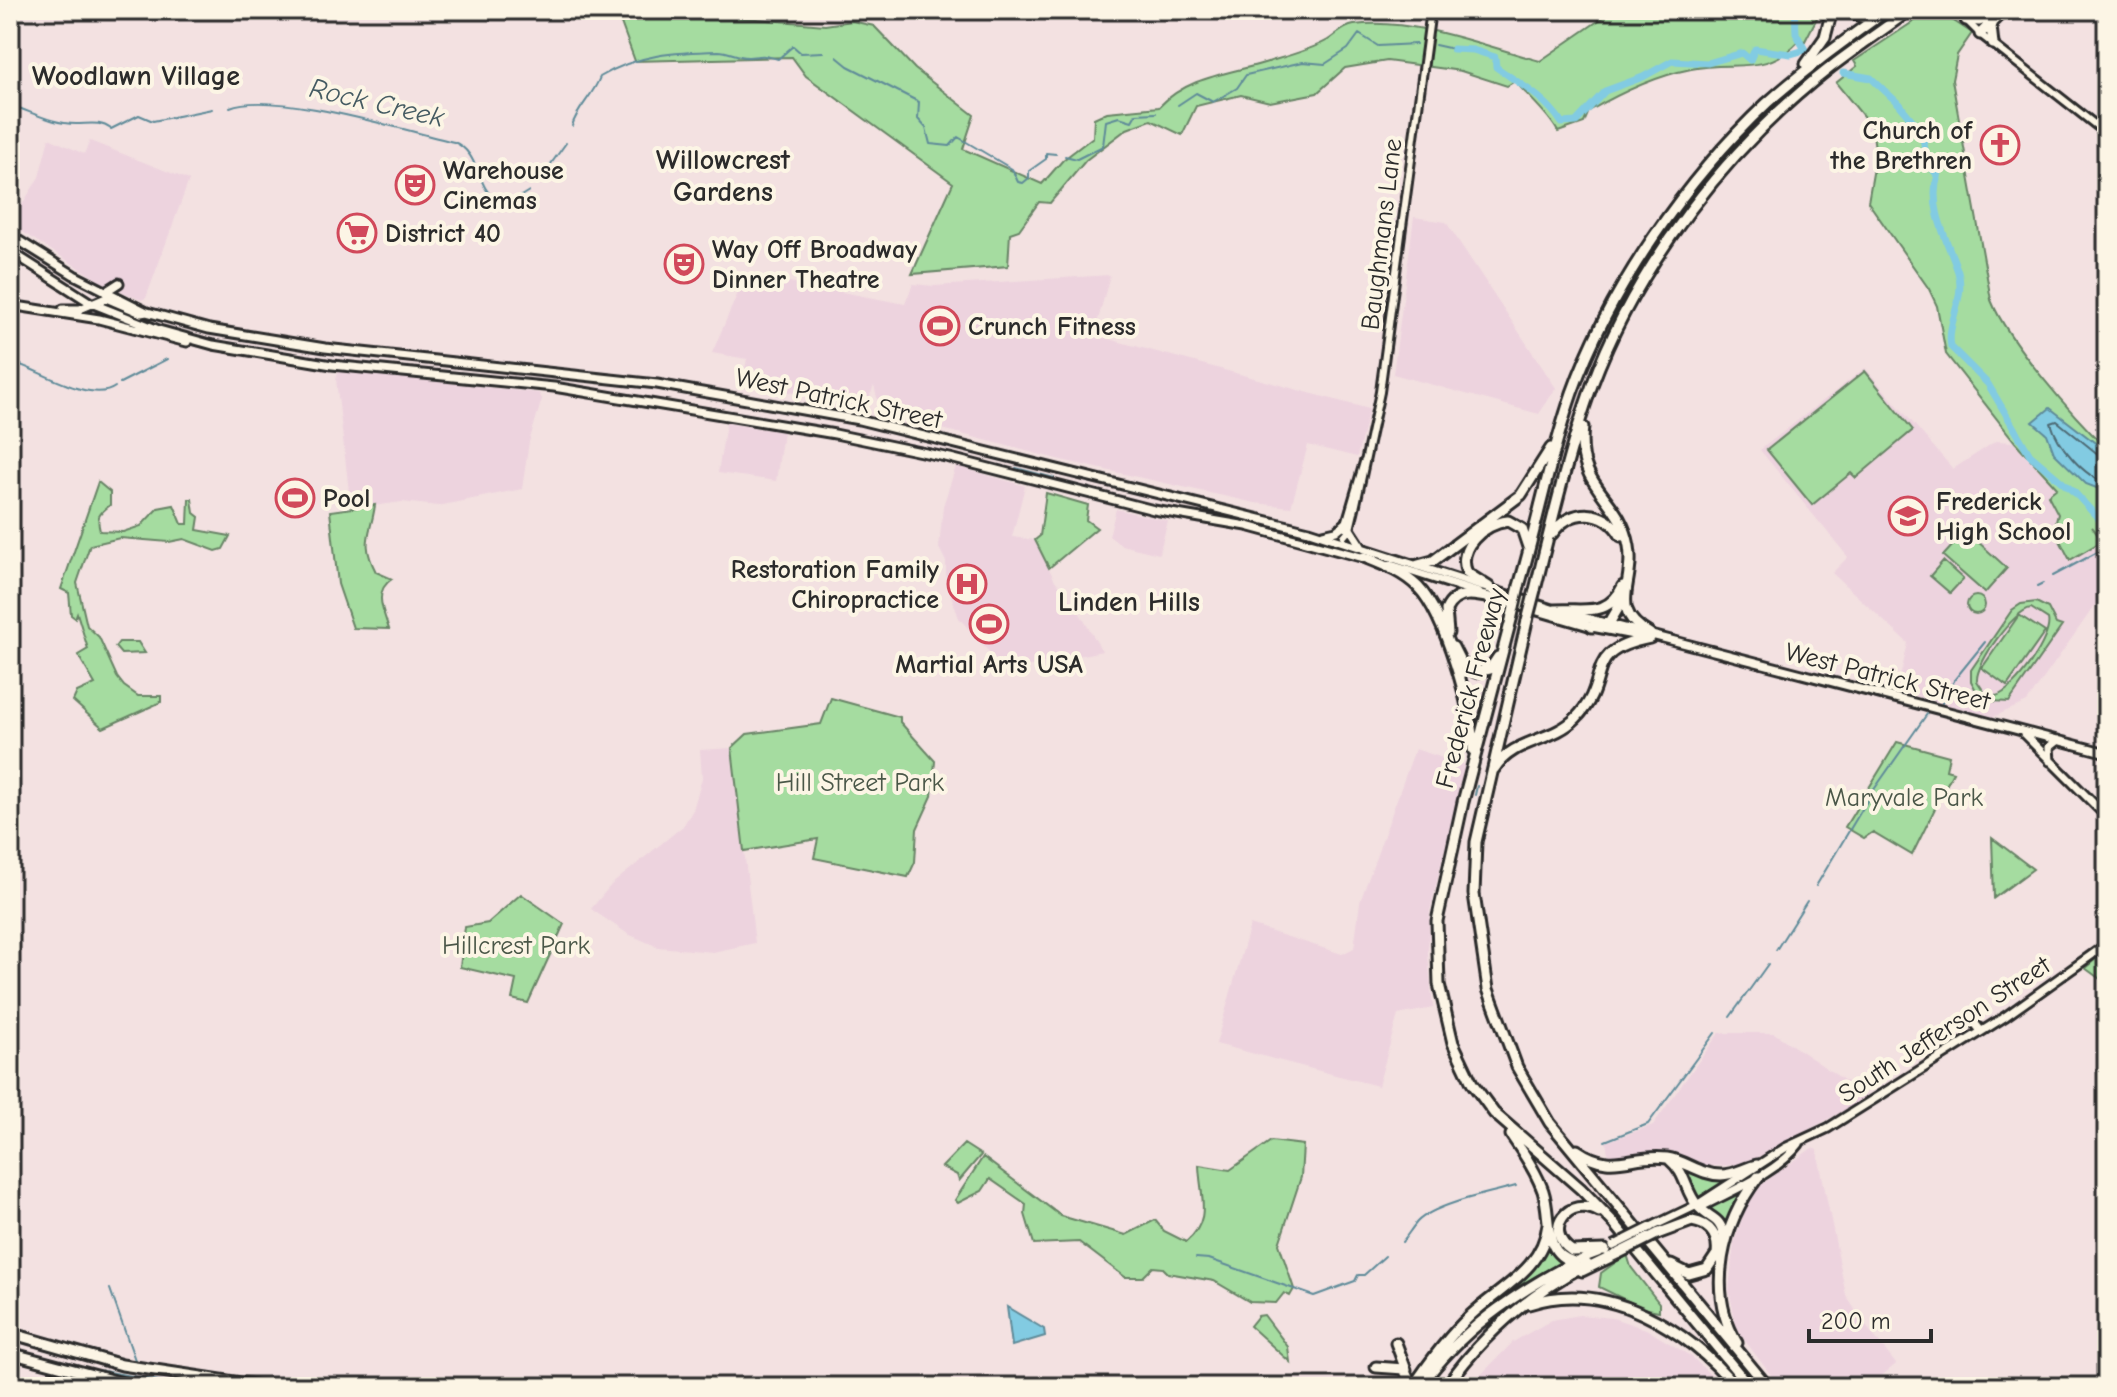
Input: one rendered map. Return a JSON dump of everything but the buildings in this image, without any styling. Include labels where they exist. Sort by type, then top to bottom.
[{"type":"highway","points":[[1767,104],[1815,53],[1825,37],[1832,10]]},
{"type":"highway","points":[[1847,10],[1862,17],[1885,10]]},
{"type":"highway","name":"Frederick Freeway","points":[[1750,1387],[1614,1223],[1581,1189],[1494,1113],[1472,1083],[1453,1043],[1439,984],[1437,921],[1463,802],[1572,393],[1624,284],[1677,207],[1767,104],[1818,60],[1885,10]]},
{"type":"highway","name":"Frederick Freeway","points":[[1768,1387],[1567,1145],[1529,1087],[1504,1038],[1482,961],[1474,868],[1488,779],[1570,452],[1593,383],[1639,289],[1672,238],[1720,177],[1774,118],[1818,78],[1910,10]]},
{"type":"highway","points":[[1966,20],[1979,21],[1997,15]]},
{"type":"highway","points":[[1980,34],[1997,15]]},
{"type":"highway","points":[[1993,44],[1997,15]]},
{"type":"highway","points":[[1592,627],[1606,623],[1615,616],[1624,598],[1630,566],[1625,531],[1590,480],[1581,454],[1593,383]]},
{"type":"highway","points":[[1418,565],[1433,561],[1521,495],[1542,468],[1572,393]]},
{"type":"highway","points":[[1542,563],[1554,531],[1572,516],[1586,514],[1602,517],[1623,539],[1626,572],[1613,601],[1593,612],[1555,610]]},
{"type":"highway","points":[[1489,587],[1467,573],[1462,560],[1467,546],[1491,527],[1508,521],[1522,529],[1528,546],[1526,562]]},
{"type":"highway","points":[[1363,552],[1407,577],[1423,592],[1435,612],[1472,721],[1473,753],[1463,802]]},
{"type":"highway","points":[[1504,601],[1460,595],[1450,601],[1445,614],[1455,653],[1466,668],[1481,672],[1490,669],[1504,647]]},
{"type":"highway","points":[[1624,598],[1630,620],[1653,637]]},
{"type":"highway","points":[[1488,779],[1496,765],[1513,748],[1555,733],[1578,716],[1591,697],[1602,661],[1610,652],[1653,637]]},
{"type":"highway","points":[[1494,1113],[1533,1170],[1543,1192],[1553,1249],[1564,1259],[1587,1264]]},
{"type":"highway","points":[[1567,1145],[1605,1163],[1666,1158],[1716,1175],[1733,1174],[1757,1165]]},
{"type":"highway","points":[[1666,1158],[1684,1175],[1697,1205],[1719,1221],[1726,1243]]},
{"type":"highway","points":[[1756,1373],[1730,1332],[1720,1289],[1726,1243],[1738,1203],[1758,1177]]},
{"type":"highway","points":[[1612,1250],[1580,1252],[1568,1248],[1559,1236],[1559,1221],[1569,1209],[1583,1205],[1614,1223]]},
{"type":"highway","points":[[1499,1325],[1612,1250],[1654,1231],[1684,1221],[1696,1221],[1711,1230],[1718,1248],[1709,1267],[1692,1274],[1675,1269],[1656,1254]]},
{"type":"highway","points":[[1413,1387],[1446,1341],[1530,1266],[1542,1247],[1548,1224]]},
{"type":"highway","points":[[1473,1314],[1574,1262]]},
{"type":"highway","points":[[1446,1387],[1499,1325],[1531,1297],[1587,1264]]},
{"type":"highway","points":[[1420,1387],[1470,1331],[1509,1299],[1546,1277]]},
{"type":"highway","points":[[1529,1304],[1572,1296],[1645,1316],[1689,1338],[1736,1387]]},
{"type":"highway","points":[[10,1333],[122,1365],[268,1387]]},
{"type":"highway","points":[[1396,1343],[1408,1374],[1406,1387]]},
{"type":"highway","points":[[10,1353],[138,1387]]},
{"type":"highway","points":[[1376,1367],[1399,1367],[1408,1374]]},
{"type":"main road","name":"Baughmans Lane","points":[[1339,550],[1381,391],[1431,10]]},
{"type":"main road","points":[[1956,10],[1980,34],[2107,134]]},
{"type":"main road","name":"West Patrick Street","points":[[10,235],[93,286],[147,312],[227,333],[325,348],[553,371],[784,404],[954,442],[1320,534],[1346,532],[1363,552],[1504,601],[1592,627],[1653,637]]},
{"type":"main road","name":"West Patrick Street","points":[[10,251],[91,303],[159,330],[213,345],[332,365],[554,387],[835,434],[1339,550],[1363,552],[1418,565],[1555,610],[1653,637],[2107,753]]},
{"type":"main road","points":[[105,292],[119,283],[121,299]]},
{"type":"main road","points":[[70,291],[87,294],[93,286]]},
{"type":"main road","points":[[35,308],[73,310],[106,298],[141,313],[147,312]]},
{"type":"main road","points":[[10,305],[108,321],[164,338],[213,345]]},
{"type":"main road","points":[[1320,534],[1338,530],[1346,532],[1363,552]]},
{"type":"main road","points":[[2019,731],[2107,817]]},
{"type":"main road","points":[[2051,763],[2049,747],[2058,740]]},
{"type":"main road","name":"South Jefferson Street","points":[[1654,1231],[1757,1165],[1799,1144],[1981,1031],[2107,944]]},
{"type":"main road","points":[[1973,1021],[1981,1031]]},
{"type":"main road","name":"South Jefferson Street","points":[[1697,1205],[1703,1206],[1758,1177],[1791,1155],[1799,1144]]},
{"type":"main road","points":[[1574,1262],[1612,1250]]},
{"type":"main road","points":[[1587,1264],[1612,1250]]},
{"type":"shaded area","points":[[49,138],[84,154],[90,141],[189,180],[146,298],[141,300],[101,282],[10,224],[39,177]]},
{"type":"shaded area","points":[[1414,217],[1446,222],[1556,388],[1539,414],[1393,374]]},
{"type":"shaded area","points":[[746,274],[905,304],[913,284],[934,286],[1110,275],[1094,335],[1369,409],[1357,457],[1308,445],[1291,507],[1255,503],[1061,460],[881,413],[874,386],[865,407],[742,383],[747,359],[712,353]]},
{"type":"shaded area","points":[[1865,368],[1953,469],[1996,441],[2015,442],[2107,545],[2107,588],[2027,702],[1993,717],[1897,691],[1908,643],[1832,573],[1848,557],[1760,450]]},
{"type":"shaded area","points":[[339,371],[539,393],[542,399],[529,442],[522,489],[438,506],[402,502],[351,509],[336,379]]},
{"type":"shaded area","points":[[726,423],[783,432],[776,481],[718,473]]},
{"type":"shaded area","points":[[956,466],[1025,486],[1012,537],[1035,540],[1054,579],[1078,610],[1102,651],[1006,671],[959,618],[946,581],[946,562],[939,548],[943,506]]},
{"type":"shaded area","points":[[1116,509],[1168,521],[1159,554],[1121,545],[1109,536]]},
{"type":"shaded area","points":[[732,748],[755,943],[713,952],[658,947],[628,934],[591,909],[611,885],[683,826],[693,810],[702,778],[700,750]]},
{"type":"shaded area","points":[[1415,749],[1465,765],[1430,911],[1428,954],[1433,1008],[1398,1015],[1378,1086],[1216,1044],[1250,925],[1342,954],[1354,948],[1360,902]]},
{"type":"shaded area","points":[[1719,1033],[1774,1033],[1869,1097],[1744,1165],[1707,1166],[1669,1152],[1609,1159],[1606,1142],[1653,1125]]},
{"type":"shaded area","points":[[1812,1148],[1817,1150],[1846,1295],[1896,1364],[1868,1387],[1780,1387],[1737,1330],[1729,1290],[1734,1243],[1745,1209],[1759,1186]]},
{"type":"shaded area","points":[[1580,1315],[1613,1318],[1646,1329],[1692,1357],[1723,1387],[1469,1387],[1513,1342],[1552,1320]]},
{"type":"green space","points":[[595,10],[722,10],[733,17],[825,25],[852,21],[874,26],[915,69],[974,115],[963,149],[1042,184],[1063,160],[1093,137],[1094,118],[1107,112],[1159,107],[1171,96],[1197,82],[1308,49],[1354,25],[1400,25],[1424,29],[1540,61],[1614,10],[1821,10],[1805,41],[1800,40],[1775,59],[1749,65],[1691,69],[1665,76],[1613,98],[1589,111],[1584,123],[1558,132],[1515,81],[1507,86],[1461,71],[1387,61],[1345,68],[1317,93],[1270,102],[1241,95],[1196,106],[1182,135],[1151,120],[1127,129],[1086,160],[1050,203],[1039,202],[1019,230],[1010,233],[1008,266],[912,274],[953,183],[806,76],[792,57],[635,61],[617,12],[612,20],[580,19],[578,14]]},
{"type":"green space","points":[[1931,10],[1937,10],[1972,33],[1957,55],[1952,80],[1991,300],[2026,357],[2107,449],[2107,545],[2092,527],[2102,541],[2070,560],[2054,529],[2058,514],[2048,495],[2057,488],[2015,442],[1946,354],[1937,306],[1929,289],[1868,202],[1876,156],[1872,127],[1836,83],[1857,66],[1854,61]]},
{"type":"green space","points":[[1865,371],[1913,430],[1856,478],[1851,473],[1812,505],[1767,450]]},
{"type":"green space","points":[[98,482],[110,492],[110,505],[99,519],[100,531],[123,532],[141,526],[158,508],[174,505],[182,524],[188,524],[189,499],[192,499],[194,513],[199,517],[197,530],[230,536],[223,549],[216,551],[184,539],[169,542],[120,538],[90,545],[77,583],[87,626],[99,637],[124,686],[138,696],[161,696],[161,702],[103,728],[73,701],[77,692],[95,684],[78,655],[88,649],[77,613],[75,618],[71,615],[69,593],[61,589]]},
{"type":"green space","points":[[1046,493],[1088,505],[1086,520],[1097,528],[1049,568],[1035,540],[1040,536]]},
{"type":"green space","points":[[375,505],[368,545],[376,572],[392,579],[381,595],[389,629],[353,628],[338,584],[330,511]]},
{"type":"green space","points":[[1966,531],[2007,568],[1985,593],[1943,556]]},
{"type":"green space","points":[[1943,561],[1963,579],[1950,593],[1930,576]]},
{"type":"green space","points":[[1976,596],[1985,605],[1976,614],[1967,605]]},
{"type":"green space","points":[[2036,602],[2048,608],[2056,624],[2062,626],[2009,702],[1991,701],[1978,694],[1971,681],[1971,670],[2012,610],[2021,604]],"holes":[[[2031,608],[2048,619],[2045,638],[2022,674],[2004,692],[1996,696],[1985,693],[1977,681],[1978,673],[2006,627]]]},
{"type":"green space","points":[[2019,615],[2045,632],[2007,686],[1982,668]]},
{"type":"green space","points":[[119,642],[138,642],[145,653],[121,654],[115,647]]},
{"type":"green space","name":"Hill Street Park","points":[[831,698],[900,717],[900,722],[935,761],[932,796],[917,829],[915,862],[908,877],[814,858],[818,839],[744,851],[732,748],[747,734],[821,724]]},
{"type":"green space","name":"Maryvale Park","points":[[1897,742],[1949,756],[1946,770],[1953,772],[1912,855],[1873,832],[1864,838],[1845,827]]},
{"type":"green space","points":[[1992,838],[2033,869],[1994,898]]},
{"type":"green space","name":"Hillcrest Park","points":[[521,894],[564,924],[528,1003],[512,999],[516,980],[460,967],[465,927],[488,923]]},
{"type":"green space","points":[[2107,950],[2107,984],[2085,968]]},
{"type":"green space","points":[[1271,1141],[1303,1145],[1301,1177],[1279,1244],[1294,1289],[1290,1296],[1284,1293],[1276,1303],[1250,1302],[1214,1281],[1168,1273],[1163,1268],[1153,1267],[1143,1277],[1125,1277],[1079,1242],[1034,1244],[1025,1214],[1026,1204],[990,1179],[982,1191],[958,1203],[955,1200],[983,1157],[1061,1216],[1126,1235],[1155,1220],[1164,1231],[1186,1242],[1200,1225],[1202,1216],[1199,1165],[1230,1170]]},
{"type":"green space","points":[[964,1144],[981,1155],[959,1181],[957,1175],[942,1167]]},
{"type":"green space","points":[[1678,1162],[1735,1176],[1698,1197]]},
{"type":"green space","points":[[1747,1186],[1727,1227],[1710,1208]]},
{"type":"green space","points":[[1546,1240],[1562,1262],[1494,1299]]},
{"type":"green space","points":[[1627,1254],[1631,1267],[1659,1303],[1659,1311],[1642,1308],[1599,1287],[1601,1273]]},
{"type":"green space","points":[[1264,1315],[1288,1347],[1290,1362],[1250,1326],[1258,1316]]},
{"type":"water","points":[[2050,408],[2107,452],[2107,492],[2086,484],[2054,453],[2047,434],[2033,422]]},
{"type":"water","points":[[1007,1307],[1044,1329],[1045,1336],[1012,1346]]},
{"type":"waterway","name":"Rock Creek","points":[[1453,49],[1473,50],[1495,57],[1496,67],[1540,99],[1562,123],[1576,122],[1605,91],[1643,77],[1672,61],[1708,63],[1742,53],[1750,60],[1755,49],[1791,54],[1805,50],[1796,33],[1795,10]]},
{"type":"waterway","name":"Rock Creek","points":[[1178,105],[1196,93],[1213,102],[1237,88],[1246,75],[1303,62],[1325,64],[1348,49],[1359,34],[1378,46],[1416,44]]},
{"type":"waterway","name":"Rock Creek","points":[[1435,45],[1453,49]]},
{"type":"waterway","name":"Rock Creek","points":[[572,126],[600,77],[628,63],[672,54],[719,51],[745,57],[778,59],[793,46],[801,53],[823,52]]},
{"type":"waterway","name":"Rock Creek","points":[[837,57],[848,66],[919,102],[918,119],[926,128],[930,144],[950,146],[958,137],[1012,169],[1018,182],[1023,183],[1029,178],[1029,171],[1046,159],[1046,153],[1056,154]]},
{"type":"waterway","points":[[1843,73],[1871,78],[1899,104],[1922,132],[1927,162],[1938,176],[1935,188],[1937,212],[1960,282],[1951,329],[1951,347],[1988,384],[2030,455],[2075,493],[2107,528]]},
{"type":"waterway","name":"Rock Creek","points":[[230,107],[250,103],[306,107],[454,142],[468,153],[484,186],[495,200],[516,199],[529,191]]},
{"type":"waterway","name":"Rock Creek","points":[[10,105],[59,122],[99,124],[111,129],[139,115],[153,121],[212,109]]},
{"type":"waterway","name":"Rock Creek","points":[[1065,156],[1077,159],[1103,146],[1106,121],[1119,117],[1132,121],[1136,114],[1156,113]]},
{"type":"waterway","name":"Rock Creek","points":[[548,168],[566,143]]},
{"type":"waterway","points":[[120,383],[167,359]]},
{"type":"waterway","points":[[10,364],[12,369],[18,364],[93,392],[115,387]]},
{"type":"waterway","points":[[1016,468],[1054,478]]},
{"type":"waterway","points":[[2053,576],[2107,547]]},
{"type":"waterway","points":[[2037,586],[2043,583]]},
{"type":"waterway","points":[[1942,703],[1955,679],[1985,642]]},
{"type":"waterway","points":[[1816,886],[1873,791],[1927,714]]},
{"type":"waterway","points":[[1475,795],[1477,786]]},
{"type":"waterway","points":[[1776,950],[1807,901]]},
{"type":"waterway","points":[[1730,1017],[1768,964]]},
{"type":"waterway","points":[[1605,1141],[1648,1124],[1715,1033]]},
{"type":"waterway","points":[[1402,1242],[1417,1222],[1436,1210],[1516,1186]]},
{"type":"waterway","points":[[1196,1258],[1209,1259],[1314,1296],[1355,1281],[1358,1275],[1364,1275],[1385,1256]]},
{"type":"waterway","points":[[110,1289],[135,1360]]},
{"type":"waterway","points":[[98,1370],[191,1387]]},
{"type":"place","name":"Church of the Brethren","points":[[2000,145]]},
{"type":"place","name":"Warehouse Cinemas","points":[[415,185]]},
{"type":"place","name":"District 40","points":[[357,233]]},
{"type":"place","name":"Way Off Broadway Dinner Theatre","points":[[684,264]]},
{"type":"place","name":"Crunch Fitness","points":[[940,326]]},
{"type":"place","name":"Pool","points":[[295,498]]},
{"type":"place","name":"Frederick High School","points":[[1908,516]]},
{"type":"place","name":"Restoration Family Chiropractice","points":[[967,584]]},
{"type":"place","name":"Martial Arts USA","points":[[989,624]]},
{"type":"district","name":"Woodlawn Village","points":[[136,75]]},
{"type":"district","name":"Willowcrest Gardens","points":[[723,175]]},
{"type":"district","name":"Linden Hills","points":[[1129,601]]}]
